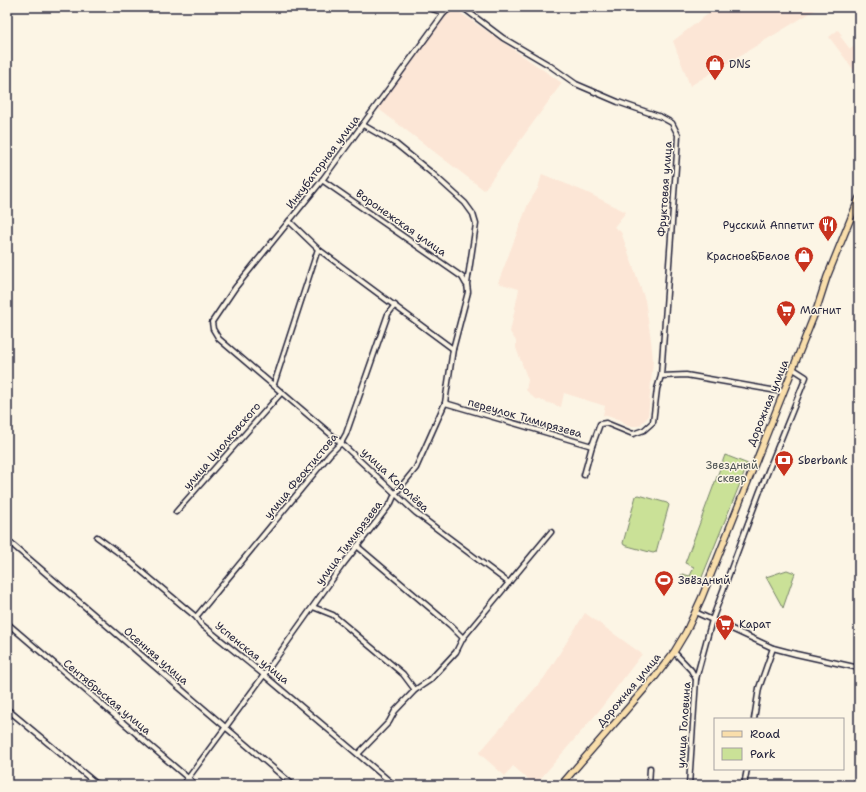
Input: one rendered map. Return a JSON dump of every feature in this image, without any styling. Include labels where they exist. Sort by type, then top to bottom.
[{"type":"main road","name":"Дорожная улица","points":[[561,785],[674,652],[686,632],[783,392],[859,198]]},
{"type":"main road","points":[[856,785],[859,766]]},
{"type":"street","points":[[427,7],[444,13]]},
{"type":"street","name":"Инкубаторная улица","points":[[213,329],[212,322],[235,288],[322,180],[444,13],[452,7]]},
{"type":"street","name":"Фруктовая улица","points":[[462,7],[503,38],[549,65],[576,84],[618,102],[662,117],[672,124],[678,135],[661,376]]},
{"type":"street","name":"улица Тимирязева","points":[[183,785],[226,728],[357,546],[391,503],[395,494],[416,468],[444,403],[453,349],[468,292],[466,284],[476,224],[473,214],[465,203],[427,169],[396,144],[363,125]]},
{"type":"street","name":"Воронежская улица","points":[[322,180],[462,277],[466,284]]},
{"type":"street","points":[[289,221],[318,248],[453,349]]},
{"type":"street","points":[[274,384],[318,248]]},
{"type":"street","name":"улица Феоктистова","points":[[196,617],[330,454],[341,443],[346,434],[388,314],[395,305]]},
{"type":"street","name":"улица Королёва","points":[[213,329],[220,339],[341,443],[416,513],[509,583]]},
{"type":"street","name":"улица Головина","points":[[690,785],[696,679],[712,620],[760,491],[806,378],[792,368]]},
{"type":"street","points":[[661,376],[686,375],[783,392]]},
{"type":"street","name":"переулок Тимирязева","points":[[444,403],[592,446],[600,424],[606,423],[633,434],[644,430],[653,422],[657,390],[661,376]]},
{"type":"street","name":"улица Циолковского","points":[[176,512],[282,392]]},
{"type":"street","points":[[584,475],[592,446]]},
{"type":"street","points":[[358,754],[389,722],[395,711],[415,690],[430,680],[456,652],[463,638],[550,532]]},
{"type":"street","name":"Успенская улица","points":[[97,537],[127,559],[196,617],[201,624],[394,785]]},
{"type":"street","name":"Осенняя улица","points":[[7,540],[293,785]]},
{"type":"street","points":[[357,546],[450,624],[463,638]]},
{"type":"street","points":[[313,607],[333,615],[403,674],[415,690]]},
{"type":"street","points":[[695,612],[773,648],[859,668]]},
{"type":"street","name":"Сентябрьская улица","points":[[7,624],[196,785]]},
{"type":"street","points":[[754,718],[759,688],[773,648]]},
{"type":"street","points":[[674,652],[691,670],[696,679]]},
{"type":"street","points":[[7,709],[98,785]]},
{"type":"street","points":[[649,785],[650,768]]},
{"type":"street","points":[[744,785],[746,770]]},
{"type":"shaded area","points":[[452,7],[562,83],[484,190],[376,107]]},
{"type":"shaded area","points":[[717,7],[820,7],[690,86],[673,41]]},
{"type":"shaded area","points":[[838,30],[842,35],[840,36],[850,49],[859,43],[859,54],[855,57],[859,62],[859,77],[829,37]]},
{"type":"shaded area","points":[[542,174],[588,193],[626,212],[614,227],[621,232],[645,300],[653,360],[648,417],[639,426],[627,426],[621,420],[603,415],[605,406],[564,393],[561,407],[534,398],[526,390],[528,380],[516,348],[516,341],[510,332],[519,289],[498,283],[528,204],[538,188]]},
{"type":"shaded area","points":[[585,613],[642,654],[598,712],[535,785],[513,766],[505,776],[479,753],[544,678]]},
{"type":"green space","name":"Звездный сквер","points":[[725,455],[748,464],[700,582],[681,576],[682,574],[690,576],[694,567],[685,563]]},
{"type":"green space","points":[[639,495],[667,503],[669,505],[656,552],[653,553],[624,545],[623,543],[636,496]]},
{"type":"green space","points":[[787,570],[795,573],[783,608],[766,577]]},
{"type":"place","name":"DNS","points":[[715,81]]},
{"type":"place","name":"Русский Аппетит","points":[[828,242]]},
{"type":"place","name":"Красное&Белое","points":[[804,273]]},
{"type":"place","name":"Магнит","points":[[786,327]]},
{"type":"place","name":"Sberbank","points":[[784,477]]},
{"type":"place","name":"Звёздный","points":[[664,597]]},
{"type":"place","name":"Карат","points":[[725,641]]}]
